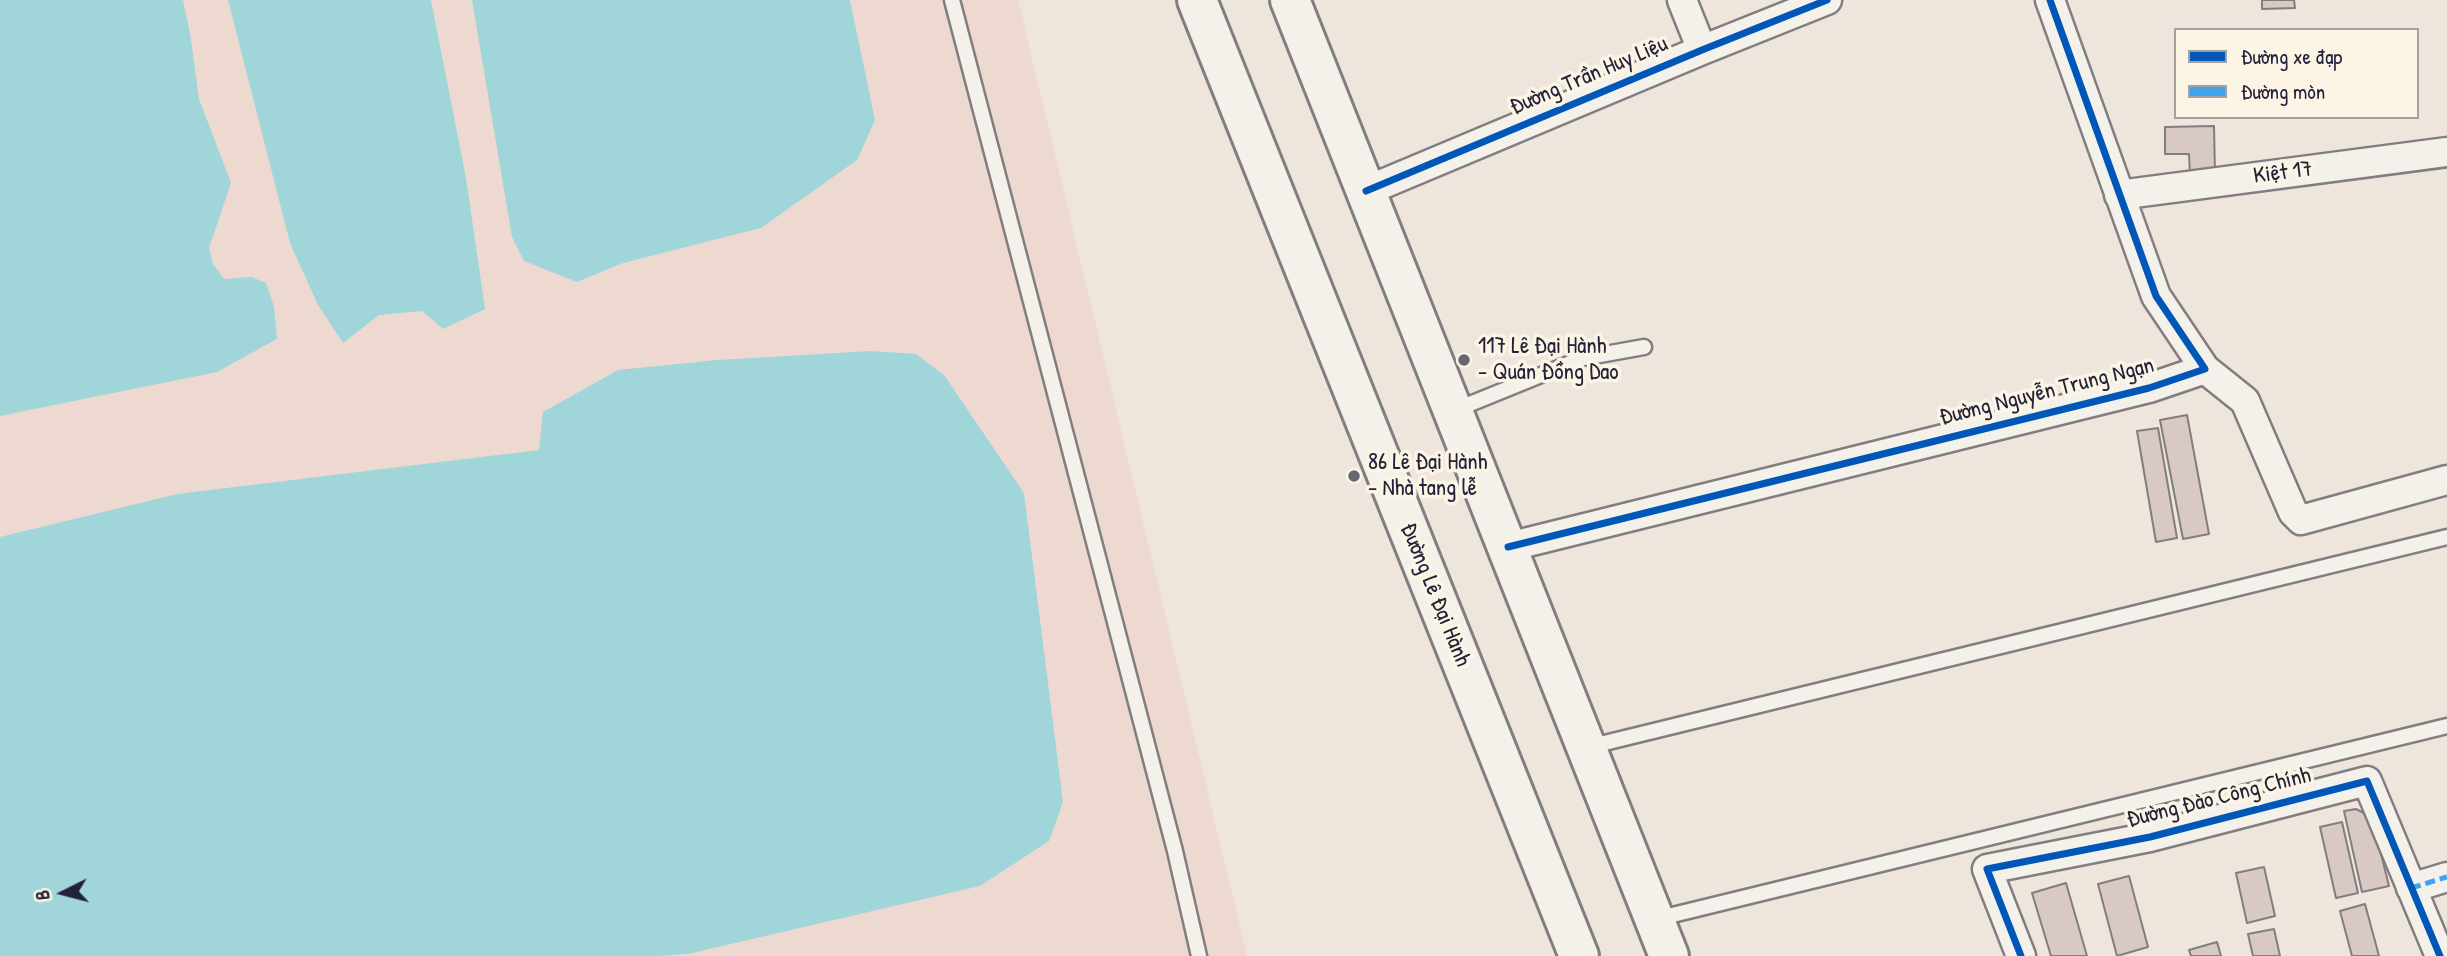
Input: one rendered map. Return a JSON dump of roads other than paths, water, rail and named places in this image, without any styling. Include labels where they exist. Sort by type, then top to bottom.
[{"type":"main road","name":"Đường Lê Đại Hành","points":[[1197,0],[1579,956]]},
{"type":"main road","points":[[1290,0],[1669,956]]},
{"type":"street","points":[[1682,0],[1702,50]]},
{"type":"street","name":"Đường Trần Huy Liệu","points":[[1366,191],[1827,0]]},
{"type":"street","points":[[2050,0],[2156,296],[2205,369],[2245,401],[2293,512],[2301,520],[2447,480]]},
{"type":"street","name":"Kiệt 17","points":[[2119,195],[2447,152]]},
{"type":"street","name":"Đường Nguyễn Trung Ngạn","points":[[1508,547],[2149,388],[2205,369]]},
{"type":"street","name":"Đường Đào Công Chính","points":[[2021,956],[1987,869],[2150,837],[2367,781],[2440,956]]},
{"type":"street","points":[[2411,888],[2447,877]]},
{"type":"lane","points":[[952,0],[1164,810],[1199,956]]},
{"type":"lane","points":[[1454,411],[1583,358],[1644,347]]},
{"type":"lane","points":[[1587,747],[2447,537]]},
{"type":"lane","points":[[1655,919],[2447,726]]},
{"type":"water","points":[[0,0],[183,0],[199,99],[231,183],[209,248],[213,264],[224,279],[252,277],[266,283],[274,306],[277,339],[217,372],[0,416]]},
{"type":"water","points":[[228,0],[431,0],[466,178],[485,309],[443,329],[422,311],[379,315],[343,343],[318,305],[290,243]]},
{"type":"water","points":[[472,0],[850,0],[875,120],[857,160],[761,228],[623,263],[577,282],[524,261],[512,237]]},
{"type":"water","points":[[871,351],[916,354],[944,375],[1024,493],[1063,802],[1049,841],[980,886],[688,954],[0,956],[0,537],[177,494],[539,450],[543,412],[618,370],[717,360]]},
{"type":"place","name":"117 Lê Đại Hành - Quán Đồng Dao","points":[[1464,360]]},
{"type":"place","name":"86 Lê Đại Hành - Nhà tang lễ","points":[[1354,476]]}]
